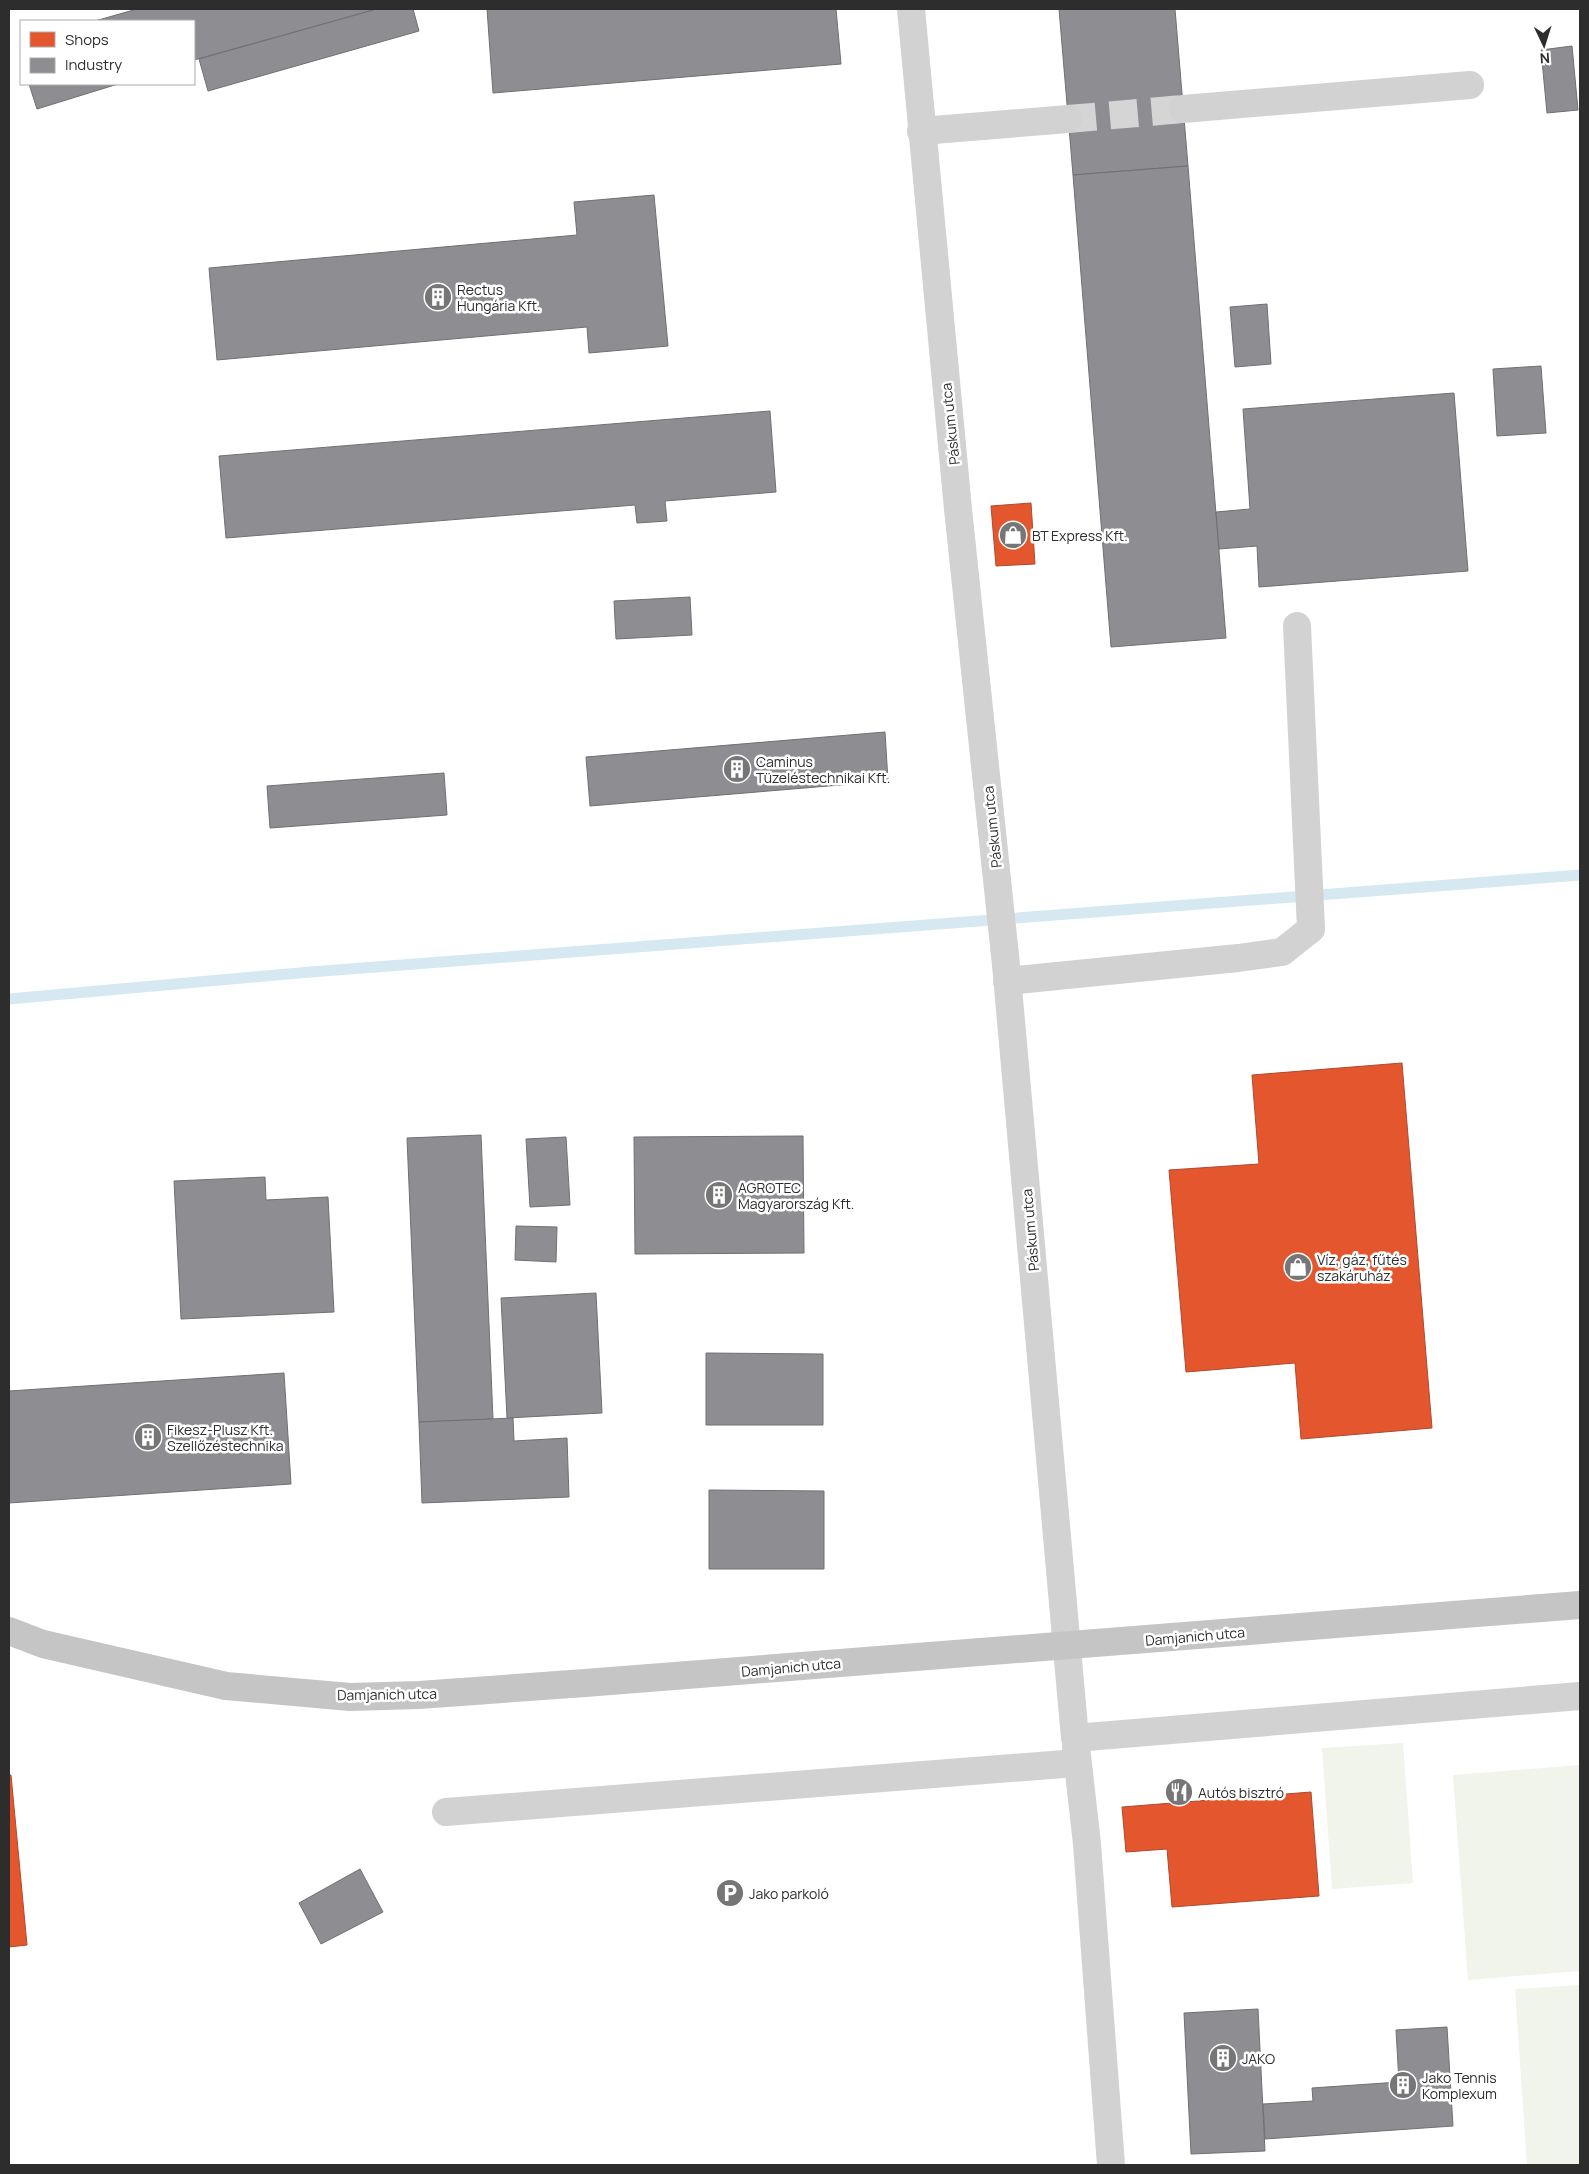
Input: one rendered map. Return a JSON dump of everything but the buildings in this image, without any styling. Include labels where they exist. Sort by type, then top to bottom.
[{"type":"main road","name":"Damjanich utca","points":[[9,1631],[43,1644],[226,1686],[350,1697],[419,1695],[585,1683],[1580,1605]]},
{"type":"street","name":"Páskum utca","points":[[910,9],[959,519],[995,845],[1076,1750],[1087,1844],[1111,2165]]},
{"type":"street","points":[[1183,109],[1470,85]]},
{"type":"street","points":[[921,131],[1068,119]]},
{"type":"street","points":[[1006,973],[1238,958],[1282,952],[1311,929],[1297,626]]},
{"type":"street","points":[[446,1812],[1076,1750],[1580,1696]]},
{"type":"shaded area","points":[[1403,1743],[1413,1883],[1332,1889],[1322,1748]]},
{"type":"shaded area","points":[[1580,1765],[1580,1971],[1468,1980],[1453,1775]]},
{"type":"shaded area","points":[[1580,1985],[1580,2165],[1527,2165],[1515,1989]]},
{"type":"waterway","points":[[9,999],[310,972],[1580,875]]},
{"type":"tunnel","points":[[1068,119],[1183,109]]},
{"type":"place","name":"Rectus Hungária Kft.","points":[[438,297]]},
{"type":"place","name":"BT Express Kft.","points":[[1013,535]]},
{"type":"place","name":"Caminus Tüzeléstechnikai Kft.","points":[[737,769]]},
{"type":"place","name":"AGROTEC Magyarország Kft.","points":[[719,1195]]},
{"type":"place","name":"Víz, gáz, fűtés szakáruház","points":[[1298,1267]]},
{"type":"place","name":"Fikesz-Plusz Kft. Szellőzéstechnika","points":[[148,1437]]},
{"type":"place","name":"Autós bisztró","points":[[1179,1792]]},
{"type":"place","name":"Jako parkoló","points":[[730,1893]]},
{"type":"place","name":"JAKO","points":[[1223,2058]]},
{"type":"place","name":"Jako Tennis Komplexum","points":[[1403,2085]]}]
